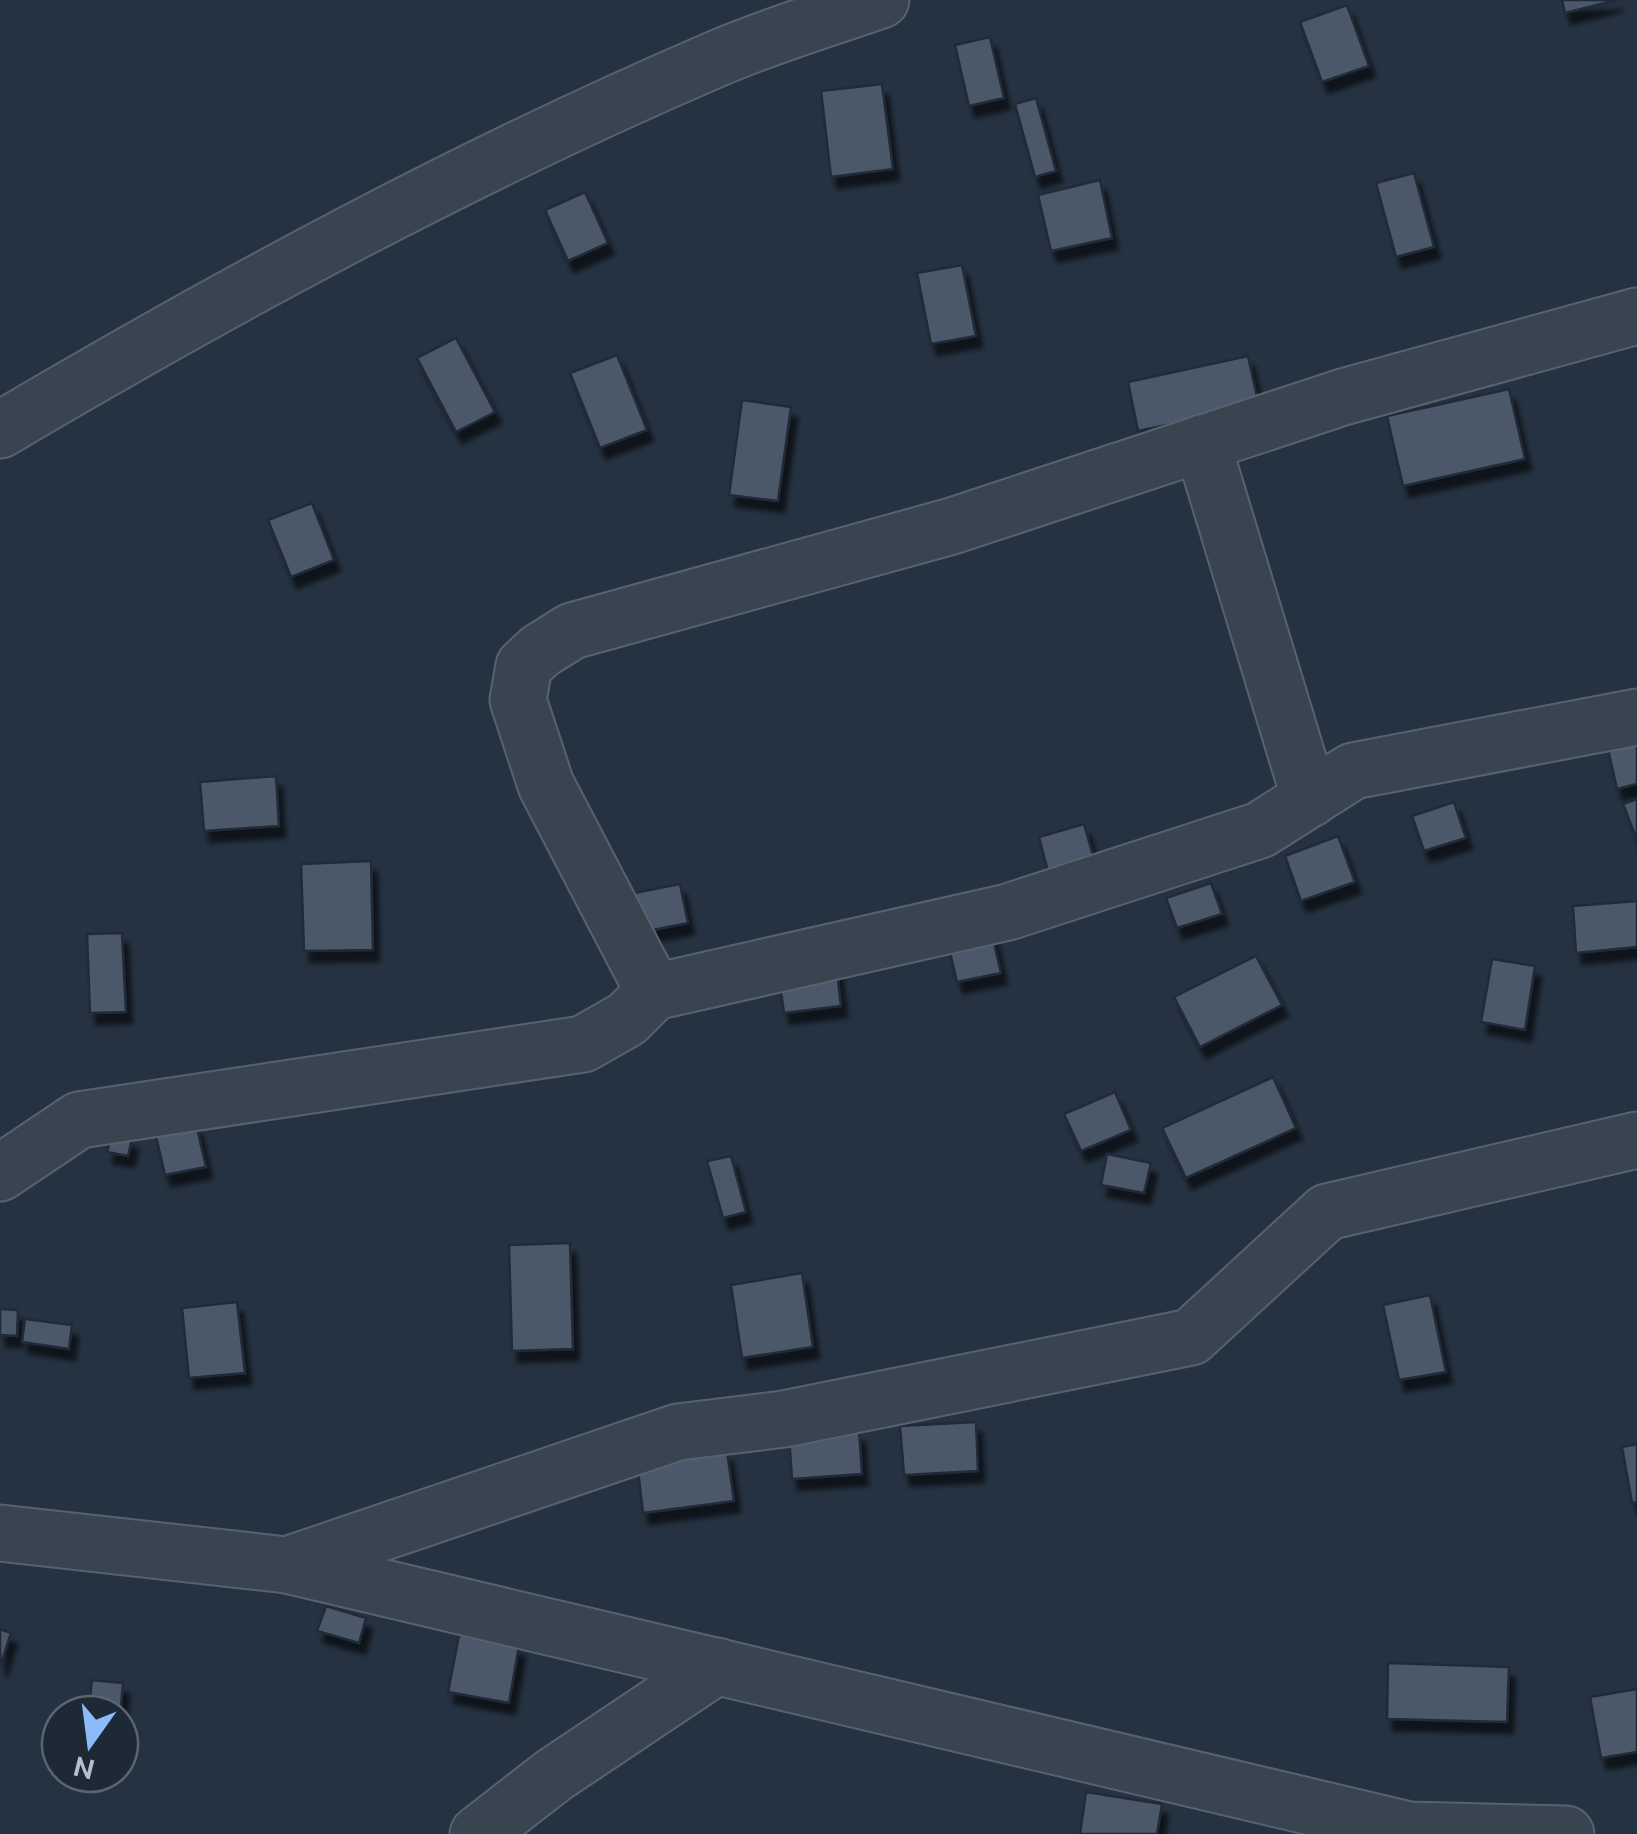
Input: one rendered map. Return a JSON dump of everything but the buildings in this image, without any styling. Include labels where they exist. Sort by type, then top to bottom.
[{"type":"street","points":[[0,430],[391,210],[719,58],[881,0]]},
{"type":"street","points":[[654,992],[546,785],[518,700],[524,666],[540,650],[572,631],[952,526],[1342,397],[1637,316]]},
{"type":"street","points":[[1202,443],[1310,798]]},
{"type":"street","points":[[0,1173],[79,1120],[582,1044],[627,1019],[654,992],[1008,912],[1260,830],[1354,772],[1637,717]]},
{"type":"street","points":[[287,1565],[678,1432],[784,1419],[1191,1337],[1327,1212],[1637,1140]]},
{"type":"street","points":[[0,1533],[287,1565],[1409,1830],[1566,1834]]},
{"type":"street","points":[[478,1834],[554,1775],[717,1666]]}]
